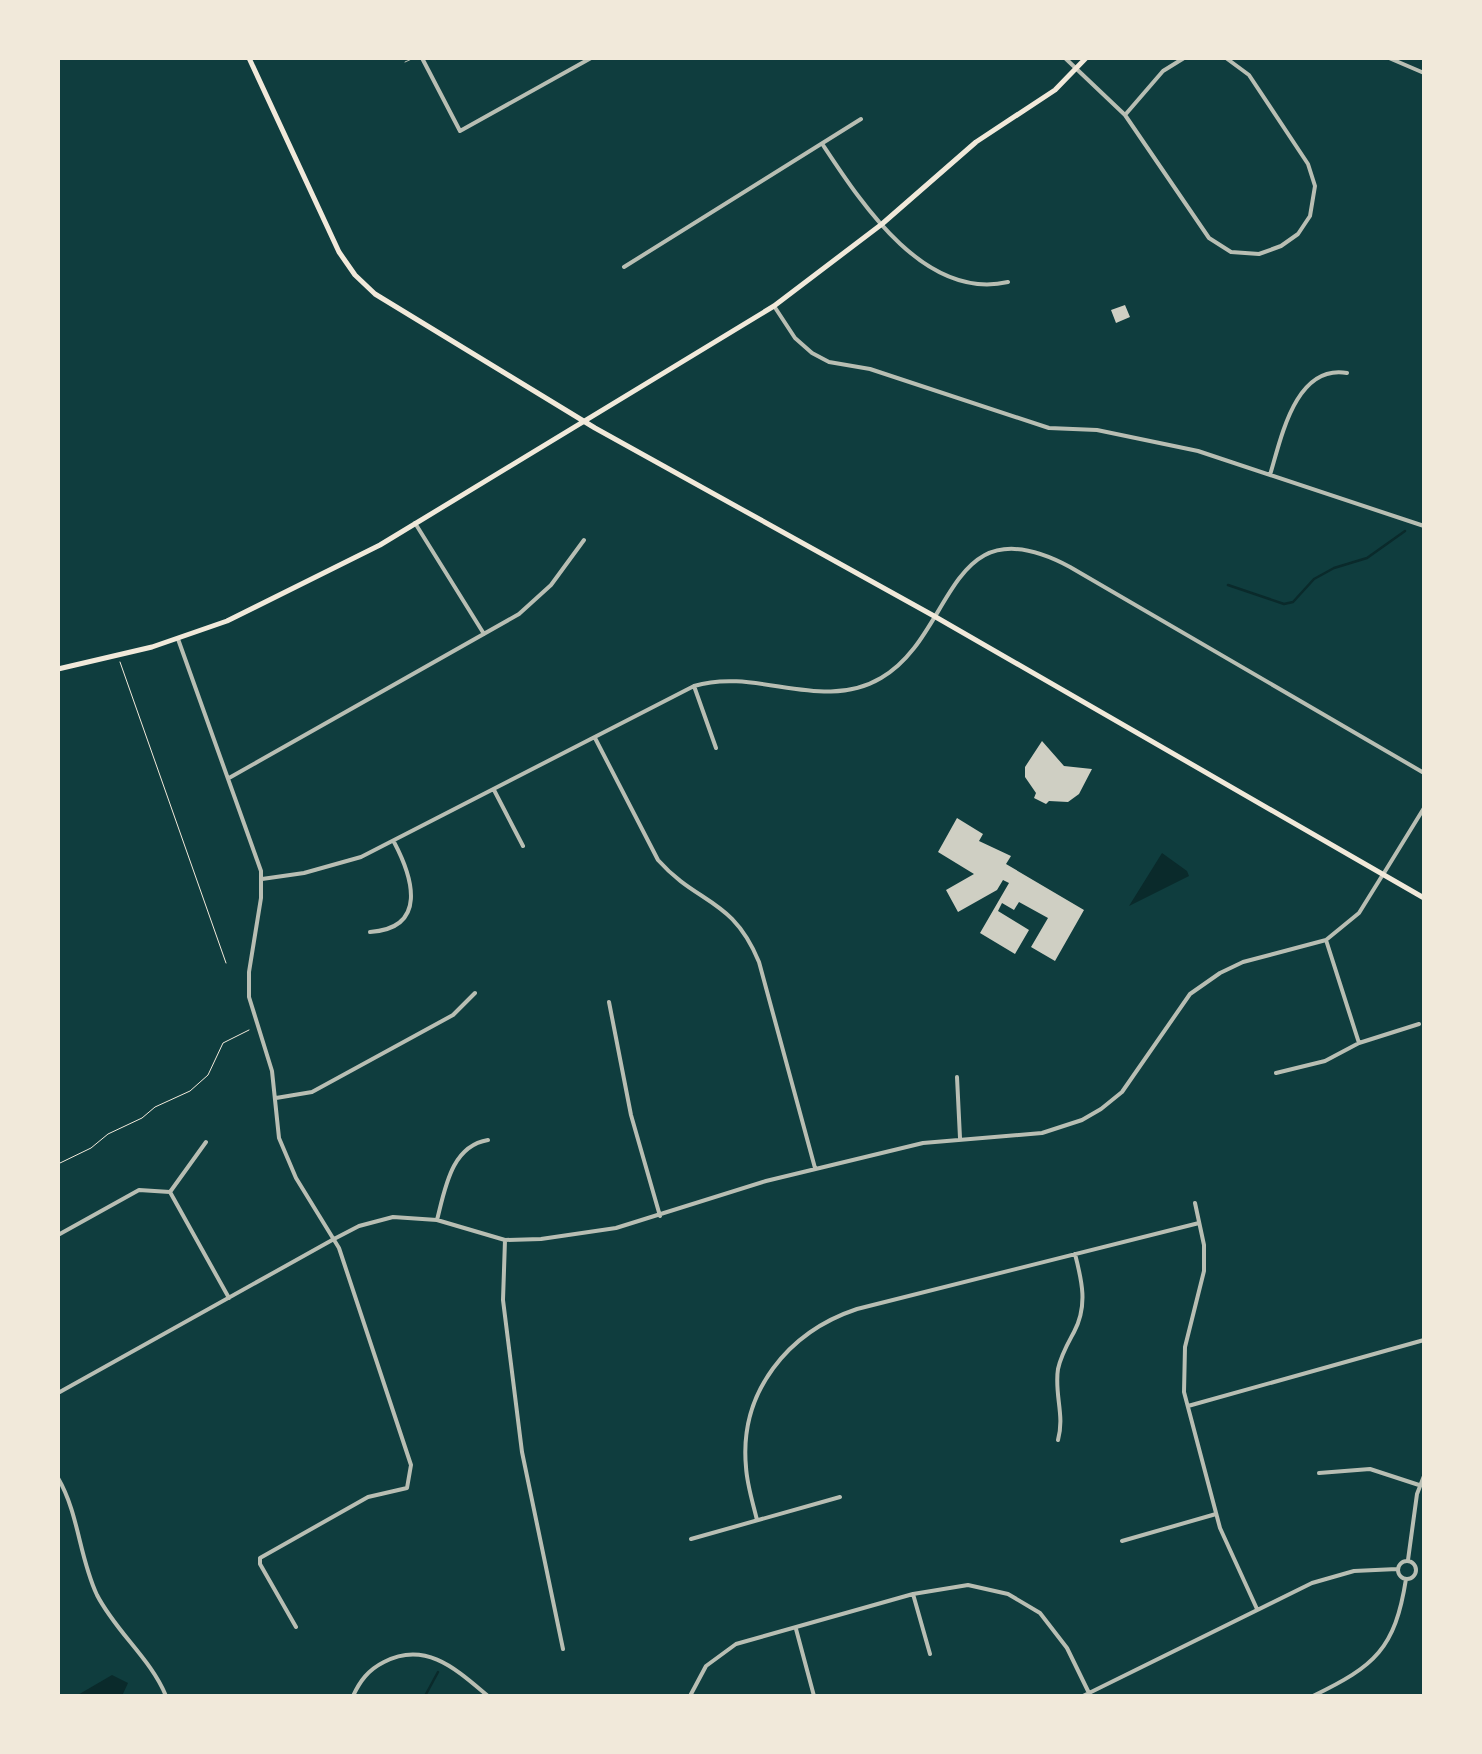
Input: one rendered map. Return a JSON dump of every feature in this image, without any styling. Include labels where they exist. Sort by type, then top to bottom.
[{"type":"main road","points":[[250,58],[333,240],[355,275],[391,305],[584,421],[934,616],[1424,898]]},
{"type":"main road","points":[[58,669],[178,639],[227,620],[326,574],[415,524],[774,306],[882,224],[960,154],[1046,98],[1086,58]]},
{"type":"street","points":[[422,58],[460,131],[590,58]]},
{"type":"street","points":[[1065,58],[1125,115],[1212,241],[1232,252],[1248,255],[1282,246],[1298,234],[1310,216],[1315,198],[1313,175],[1249,76],[1226,58]]},
{"type":"street","points":[[1125,115],[1164,71],[1184,58]]},
{"type":"street","points":[[1389,58],[1424,73]]},
{"type":"street","points":[[624,267],[861,119]]},
{"type":"street","points":[[822,144],[882,224],[916,258],[940,271],[983,285],[1008,282]]},
{"type":"street","points":[[774,306],[795,338],[812,354],[830,362],[870,369],[1049,428],[1098,430],[1177,446],[1424,526]]},
{"type":"street","points":[[1270,475],[1298,398],[1323,376],[1347,373]]},
{"type":"street","points":[[415,524],[484,634]]},
{"type":"street","points":[[230,778],[484,634],[539,598],[584,540]]},
{"type":"street","points":[[262,879],[330,868],[394,842],[694,686],[735,679],[824,693],[856,689],[885,676],[904,661],[955,582],[975,562],[1004,550],[1036,551],[1087,576],[1424,773]]},
{"type":"street","points":[[178,639],[256,851],[262,879],[248,984],[272,1070],[279,1138],[286,1159],[334,1239],[411,1466],[407,1488],[368,1498],[260,1558],[296,1627]]},
{"type":"street","points":[[694,686],[716,748]]},
{"type":"street","points":[[595,738],[658,860],[672,875],[724,909],[748,936],[760,962],[815,1168]]},
{"type":"street","points":[[494,790],[523,846]]},
{"type":"street","points":[[58,1393],[359,1226],[394,1217],[436,1220],[505,1240],[541,1239],[616,1228],[815,1168],[923,1142],[1042,1133],[1082,1120],[1122,1092],[1190,994],[1243,962],[1326,940],[1358,913],[1424,808]]},
{"type":"street","points":[[370,932],[395,927],[411,900],[410,875],[394,842]]},
{"type":"street","points":[[1326,940],[1359,1043]]},
{"type":"street","points":[[276,1098],[312,1092],[453,1015],[474,992]]},
{"type":"street","points":[[609,1002],[631,1115],[660,1216]]},
{"type":"street","points":[[1276,1073],[1325,1061],[1359,1043],[1418,1024]]},
{"type":"street","points":[[957,1077],[960,1138]]},
{"type":"street","points":[[436,1220],[448,1180],[462,1153],[472,1143],[488,1140]]},
{"type":"street","points":[[170,1192],[206,1142]]},
{"type":"street","points":[[58,1235],[139,1190],[170,1192]]},
{"type":"street","points":[[170,1192],[228,1298]]},
{"type":"street","points":[[1195,1203],[1204,1271],[1183,1360],[1186,1406],[1216,1514],[1232,1559],[1257,1609]]},
{"type":"street","points":[[757,1520],[746,1466],[748,1424],[764,1381],[803,1336],[836,1316],[857,1309],[1199,1223]]},
{"type":"street","points":[[505,1240],[504,1300],[522,1452],[563,1649]]},
{"type":"street","points":[[1058,1440],[1062,1424],[1058,1368],[1083,1303],[1083,1284],[1075,1254]]},
{"type":"street","points":[[1186,1406],[1424,1340]]},
{"type":"street","points":[[1319,1473],[1370,1470],[1419,1485]]},
{"type":"street","points":[[1408,1560],[1419,1485],[1424,1476]]},
{"type":"street","points":[[58,1478],[73,1513],[96,1592],[122,1636],[158,1676],[166,1696]]},
{"type":"street","points":[[691,1539],[840,1498]]},
{"type":"street","points":[[1122,1541],[1216,1514]]},
{"type":"street","points":[[1397,1569],[1408,1560]]},
{"type":"street","points":[[1406,1580],[1416,1570],[1408,1560]]},
{"type":"street","points":[[690,1696],[700,1674],[736,1644],[913,1594],[968,1585],[997,1590],[1040,1613],[1057,1632],[1086,1695],[1324,1578],[1354,1570],[1397,1569]]},
{"type":"street","points":[[1397,1569],[1406,1580]]},
{"type":"street","points":[[1416,1570],[1424,1572]]},
{"type":"street","points":[[1313,1696],[1355,1676],[1380,1654],[1398,1620],[1406,1580]]},
{"type":"street","points":[[913,1594],[930,1654]]},
{"type":"street","points":[[795,1627],[814,1696]]},
{"type":"street","points":[[353,1696],[371,1668],[411,1653],[434,1656],[488,1696]]},
{"type":"lane","points":[[405,62],[414,58]]},
{"type":"path","points":[[117,654],[226,963]]},
{"type":"path","points":[[58,1164],[190,1091],[208,1075],[223,1043],[257,1027]]},
{"type":"water","points":[[1162,853],[1189,876],[1129,906]]},
{"type":"water","points":[[112,1675],[128,1683],[122,1696],[76,1696]]},
{"type":"building","points":[[1125,305],[1130,317],[1116,323],[1111,310]]},
{"type":"building","points":[[1042,741],[1064,766],[1092,769],[1079,794],[1068,802],[1046,804],[1034,798],[1036,793],[1025,777],[1025,767]]},
{"type":"building","points":[[957,818],[983,834],[979,841],[1011,856],[1006,864],[1084,910],[1055,961],[1031,947],[1048,918],[1019,902],[1014,910],[1002,903],[998,911],[1029,930],[1015,954],[980,933],[1009,883],[1003,880],[997,890],[958,912],[946,890],[974,874],[938,852]]},
{"type":"waterway","points":[[1228,585],[1284,604],[1293,602],[1314,579],[1367,558],[1405,531]]},
{"type":"waterway","points":[[425,1696],[438,1672]]}]
